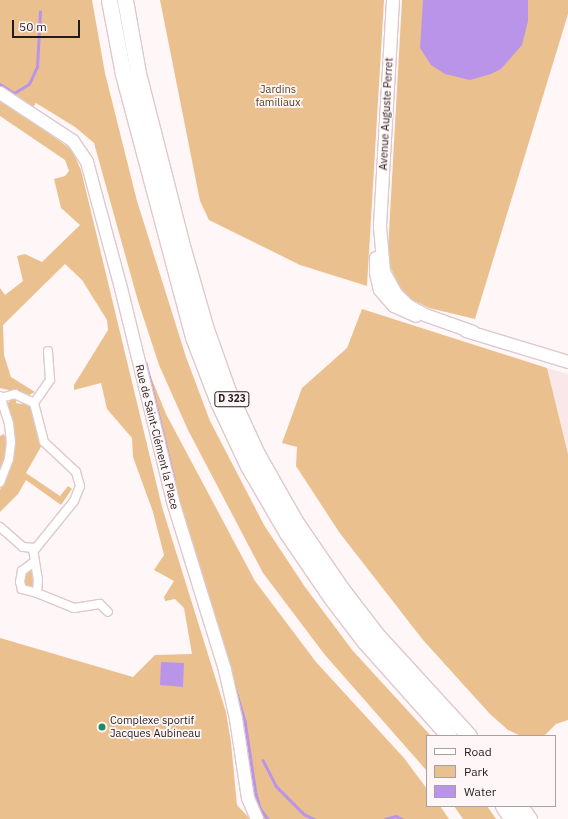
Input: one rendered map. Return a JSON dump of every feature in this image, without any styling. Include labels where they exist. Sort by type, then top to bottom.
[{"type":"highway","name":"D 323","points":[[109,0],[124,74],[193,337],[218,402],[248,466],[279,520],[332,599],[365,642],[449,735]]},
{"type":"highway","name":"D 323","points":[[126,0],[132,43],[180,242],[206,329],[228,391],[257,454],[295,521],[340,587],[376,634],[467,735]]},
{"type":"highway","points":[[132,43],[136,18],[134,0]]},
{"type":"highway","points":[[504,807],[512,819]]},
{"type":"highway","points":[[521,807],[529,819]]},
{"type":"street","name":"Avenue Auguste Perret","points":[[393,0],[380,228],[382,263],[386,289],[417,311],[473,332],[568,362]]},
{"type":"street","name":"Rue de Saint-Clément la Place","points":[[0,93],[64,134],[76,145],[87,162],[121,288],[174,505],[225,670],[236,719],[248,798],[257,819]]},
{"type":"street","points":[[0,527],[23,547],[33,549],[41,544],[74,502],[80,486],[76,472],[44,442],[34,403],[50,380],[48,351]]},
{"type":"street","points":[[0,482],[9,459],[11,442],[9,424],[0,397],[15,394],[34,403]]},
{"type":"street","points":[[33,549],[38,579],[36,593]]},
{"type":"street","points":[[34,562],[22,572],[20,582],[22,588],[74,608],[100,604],[108,612]]},
{"type":"shaded area","points":[[547,368],[568,374],[568,454]]},
{"type":"green space","points":[[0,0],[92,0],[105,73],[137,201],[186,357],[210,421],[264,525],[305,587],[353,651],[430,735],[426,735],[426,770],[325,655],[263,573],[188,430],[159,365],[138,301],[94,143],[75,127],[36,103],[26,117],[72,150],[81,170],[162,507],[226,712],[231,742],[237,805],[250,819],[0,819],[0,638],[133,677],[155,655],[192,654],[184,608],[175,599],[165,601],[164,597],[174,581],[154,570],[164,555],[153,512],[133,457],[132,438],[107,409],[101,383],[74,390],[74,385],[108,330],[107,320],[82,280],[65,264],[3,325],[4,355],[11,377],[35,392],[29,395],[0,388],[0,288],[5,295],[23,281],[17,256],[25,254],[42,262],[80,225],[61,208],[54,179],[65,176],[69,171],[65,160],[0,116]]},
{"type":"green space","name":"Jardins familiaux","points":[[160,0],[384,0],[367,286],[300,265],[209,220],[200,201]]},
{"type":"green space","points":[[402,0],[568,0],[568,14],[475,319],[429,308],[411,299],[399,286],[389,264],[388,250]]},
{"type":"green space","points":[[362,309],[547,368],[568,454],[568,720],[556,724],[545,735],[519,735],[508,730],[490,714],[423,640],[339,532],[296,466],[297,447],[282,443],[302,388],[347,348]]},
{"type":"green space","points":[[140,350],[166,414],[255,581],[316,662],[404,758],[426,788],[426,807],[441,807],[449,819],[264,819],[252,794],[176,503]]},
{"type":"green space","points":[[12,398],[16,398],[16,403],[22,404],[23,401],[32,407],[42,445],[26,473],[60,496],[68,486],[72,489],[61,505],[26,480],[18,494],[0,512],[0,490],[13,454],[13,423],[7,404]]},
{"type":"green space","points":[[4,434],[8,445],[0,473],[0,436]]},
{"type":"green space","points":[[28,570],[34,572],[35,578],[34,585],[26,589],[22,578]]},
{"type":"green space","points":[[455,807],[488,807],[496,819],[463,819]]},
{"type":"water","points":[[423,0],[528,0],[528,21],[522,45],[501,69],[491,74],[470,80],[445,74],[431,65],[420,48]]},
{"type":"water","points":[[161,662],[184,663],[183,687],[160,685]]},
{"type":"waterway","points":[[0,84],[14,93],[29,84],[37,67],[40,12]]},
{"type":"waterway","points":[[146,363],[174,479]]},
{"type":"waterway","points":[[210,603],[245,721],[256,794],[260,808],[268,819]]},
{"type":"waterway","points":[[263,760],[276,786],[304,814],[314,819]]},
{"type":"waterway","points":[[385,819],[396,816],[402,819]]},
{"type":"place","name":"Complexe sportif Jacques Aubineau","points":[[102,727]]}]
